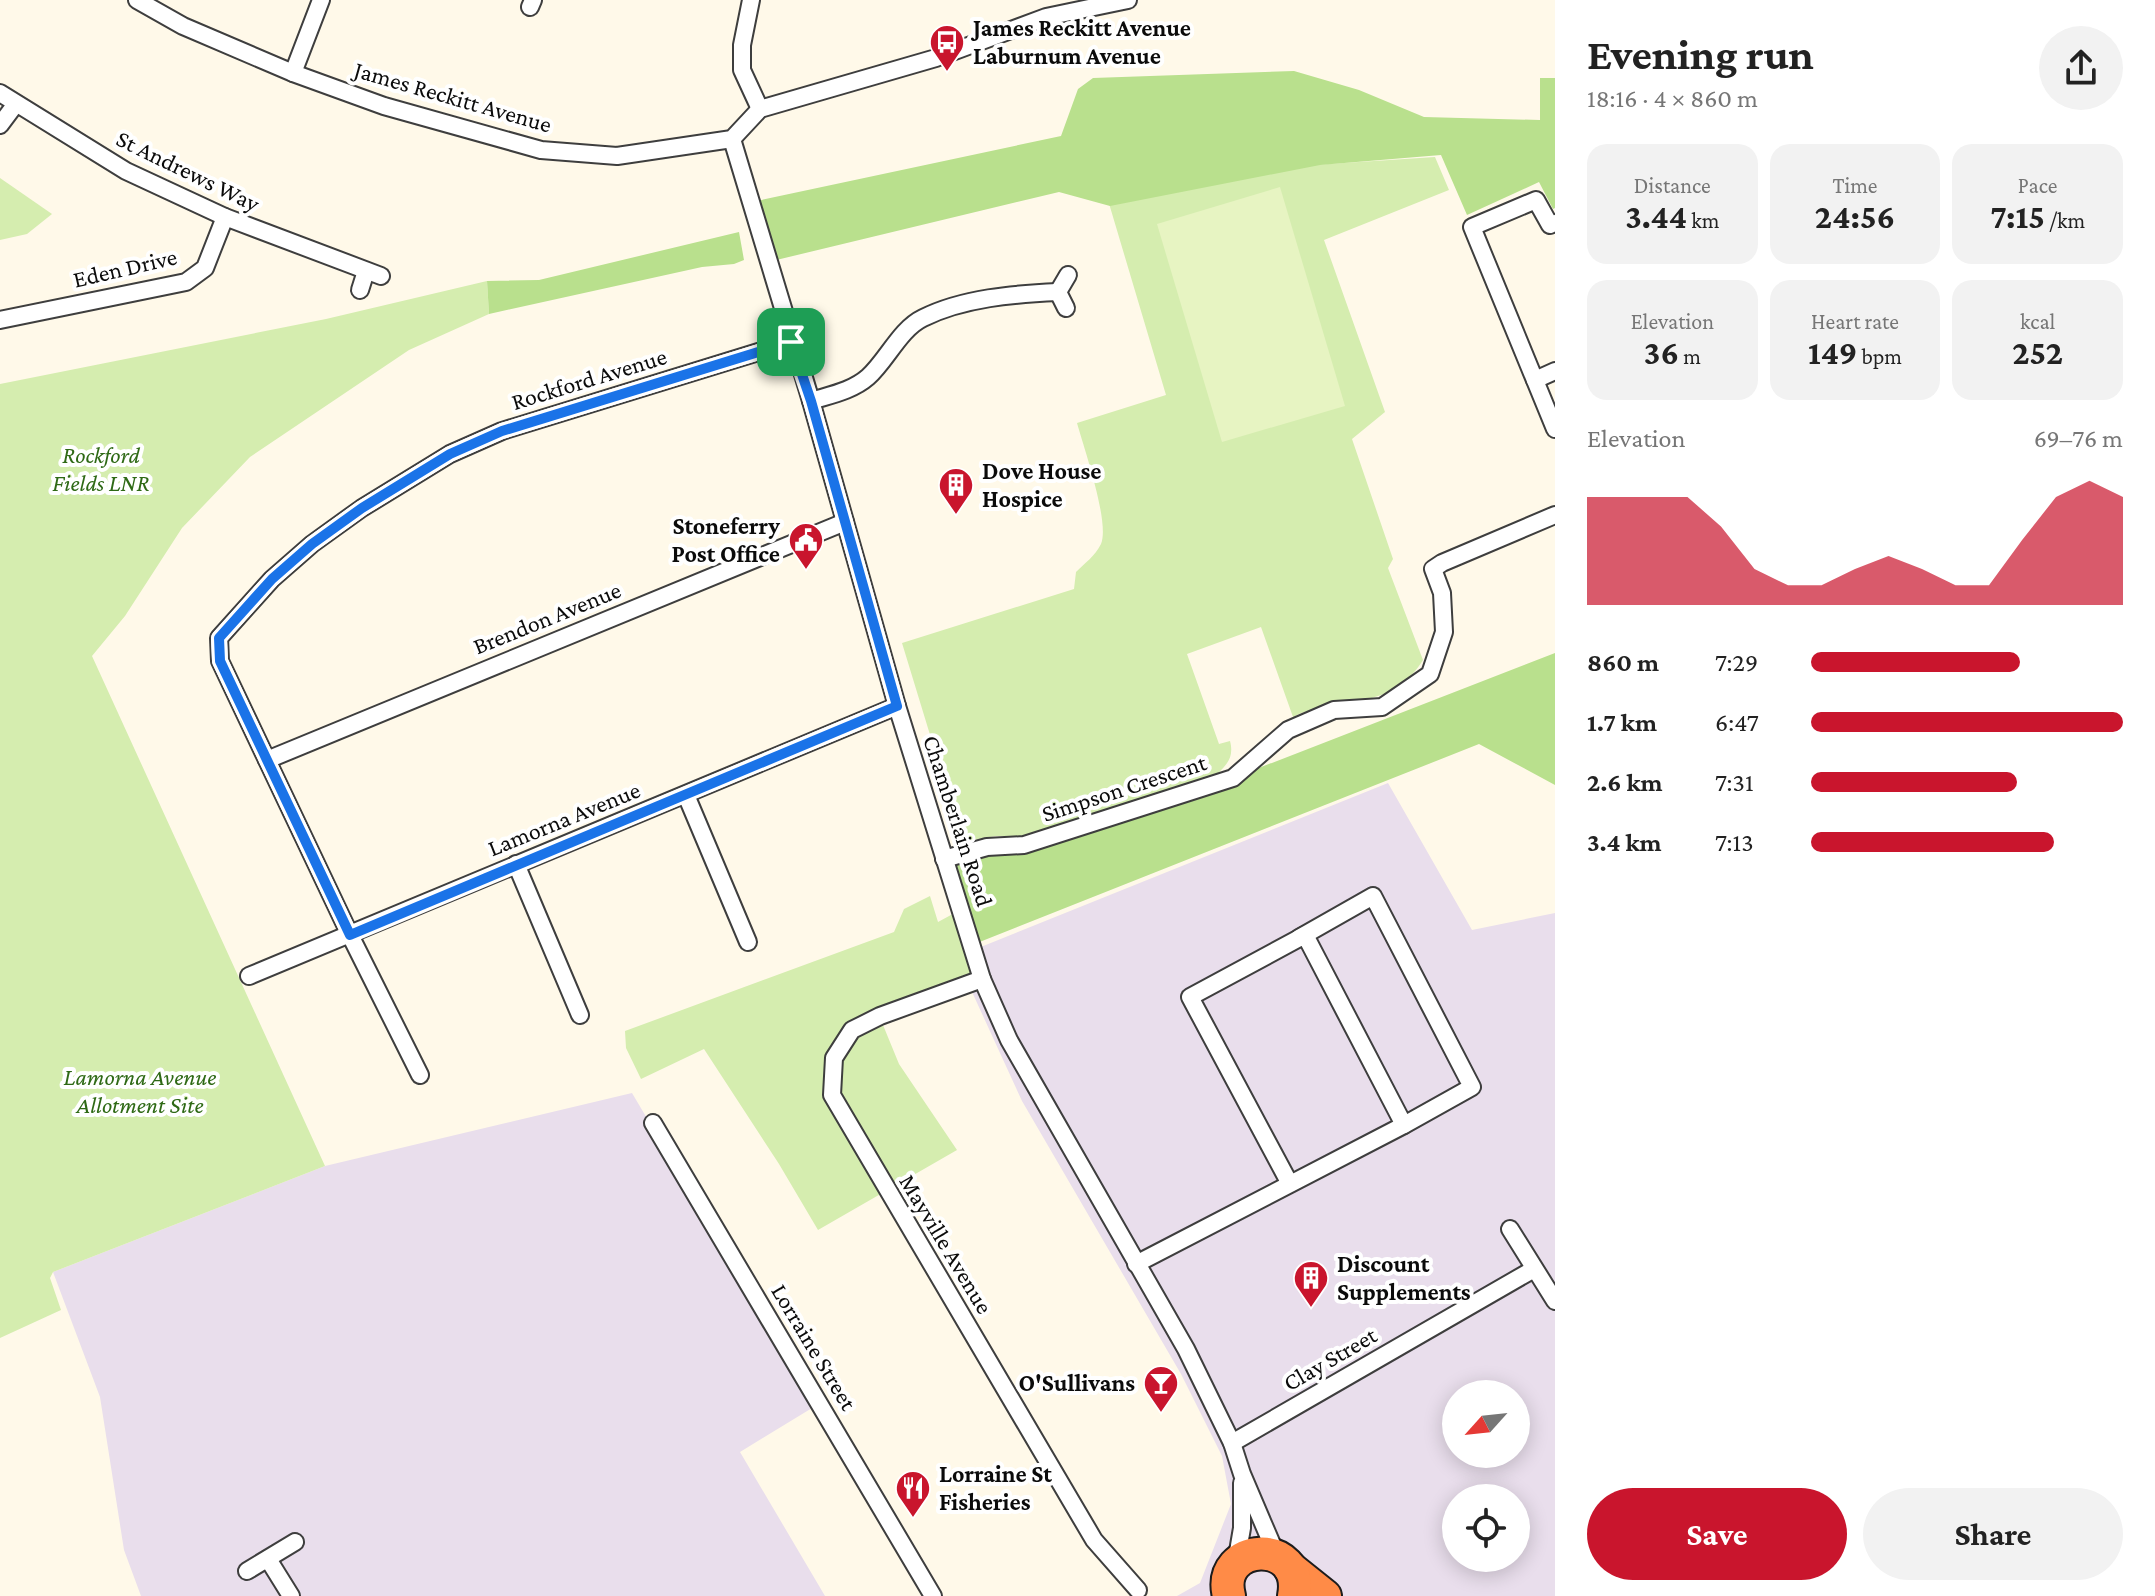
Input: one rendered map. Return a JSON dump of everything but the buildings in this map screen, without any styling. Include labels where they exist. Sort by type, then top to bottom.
[{"type":"highway","points":[[1226,1584],[1255,1553],[1267,1553],[1287,1574],[1325,1596]]},
{"type":"street","name":"James Reckitt Avenue","points":[[137,0],[183,26],[293,73],[384,106],[541,150],[617,156],[732,139]]},
{"type":"street","points":[[293,73],[321,0]]},
{"type":"street","points":[[751,0],[742,45],[742,70],[760,109]]},
{"type":"street","points":[[732,139],[760,109],[936,58],[1046,17],[1128,0]]},
{"type":"street","name":"St Andrews Way","points":[[0,93],[126,171],[225,217],[374,274],[360,290]]},
{"type":"street","points":[[0,125],[15,105]]},
{"type":"street","name":"Chamberlain Road","points":[[732,139],[811,401],[897,706],[982,979],[1009,1040],[1186,1349],[1232,1443],[1242,1474],[1287,1574]]},
{"type":"street","points":[[1555,223],[1550,225],[1536,200],[1472,227],[1555,429]]},
{"type":"street","name":"Eden Drive","points":[[0,320],[186,282],[205,268],[225,217]]},
{"type":"street","points":[[1058,292],[1068,275]]},
{"type":"street","points":[[1058,292],[1066,308]]},
{"type":"street","points":[[811,401],[850,389],[868,376],[921,318],[1019,294],[1058,292]]},
{"type":"street","name":"Rockford Avenue","points":[[420,1075],[220,661],[219,638],[272,579],[312,544],[362,508],[450,454],[502,431],[791,342]]},
{"type":"street","points":[[1535,380],[1555,371]]},
{"type":"street","name":"Simpson Crescent","points":[[944,859],[987,847],[1024,845],[1233,778],[1288,730],[1334,710],[1382,707],[1430,674],[1444,632],[1442,593],[1433,569],[1555,515]]},
{"type":"street","name":"Brendon Avenue","points":[[267,760],[845,522]]},
{"type":"street","name":"Lamorna Avenue","points":[[249,976],[897,706]]},
{"type":"street","points":[[686,795],[748,942]]},
{"type":"street","points":[[516,864],[580,1015]]},
{"type":"street","points":[[1136,1264],[1404,1125],[1472,1087],[1373,896],[1190,997],[1290,1184]]},
{"type":"street","points":[[1299,938],[1305,935],[1404,1125]]},
{"type":"street","name":"Mayville Avenue","points":[[982,979],[880,1016],[852,1030],[834,1058],[832,1095],[1094,1540],[1138,1590]]},
{"type":"street","name":"Lorraine Street","points":[[653,1123],[933,1596]]},
{"type":"street","points":[[1510,1229],[1555,1301]]},
{"type":"street","name":"Clay Street","points":[[1232,1443],[1534,1269]]},
{"type":"street","name":"Chamberlain Road","points":[[1226,1584],[1242,1528],[1242,1474]]},
{"type":"street","points":[[247,1571],[295,1542]]},
{"type":"street","points":[[268,1559],[291,1596]]},
{"type":"shaded area","points":[[1388,783],[1472,930],[1555,913],[1555,1596],[1177,1596],[1200,1583],[1231,1504],[1222,1456],[1181,1374],[1022,1101],[956,957]]},
{"type":"shaded area","points":[[632,1093],[817,1405],[740,1452],[825,1596],[141,1596],[124,1550],[100,1397],[53,1272],[325,1166]]},
{"type":"green space","points":[[1294,71],[1359,90],[1424,117],[1540,120],[1540,78],[1555,78],[1555,208],[1539,182],[1467,215],[1441,155],[1320,165],[1110,206],[1059,192],[768,262],[752,202],[1061,136],[1078,89],[1093,78]]},
{"type":"green space","points":[[1435,157],[1449,190],[1324,240],[1385,412],[1352,439],[1393,559],[1388,568],[1423,660],[1395,689],[1380,696],[1329,705],[1293,717],[1261,627],[1187,654],[1219,744],[1230,741],[1229,759],[1217,774],[1024,836],[972,840],[960,833],[902,643],[1074,589],[1076,572],[1099,548],[1103,534],[1095,485],[1077,423],[1166,395],[1105,190],[1298,166]]},
{"type":"green space","points":[[0,178],[52,214],[27,234],[0,240]]},
{"type":"green space","points":[[1280,187],[1345,406],[1222,442],[1157,224]]},
{"type":"green space","points":[[739,232],[744,260],[734,264],[702,267],[489,314],[487,281],[539,280]]},
{"type":"green space","points":[[487,281],[489,314],[409,350],[250,457],[182,528],[125,616],[92,656],[325,1166],[53,1272],[50,1278],[61,1310],[0,1338],[0,384],[326,319]]},
{"type":"green space","points":[[1555,653],[1555,785],[1479,744],[972,945],[944,859],[1024,845],[1233,778]]},
{"type":"green space","points":[[930,896],[938,922],[962,909],[985,986],[883,1025],[899,1064],[957,1150],[818,1230],[704,1049],[641,1079],[626,1048],[625,1031],[894,932],[904,909]]},
{"type":"place","name":"James Reckitt Avenue Laburnum Avenue","points":[[947,73]]},
{"type":"place","name":"Dove House Hospice","points":[[956,516]]},
{"type":"place","name":"Stoneferry Post Office","points":[[806,571]]},
{"type":"place","name":"Discount Supplements","points":[[1311,1309]]},
{"type":"place","name":"O'Sullivans","points":[[1161,1414]]},
{"type":"place","name":"Lorraine St Fisheries","points":[[913,1519]]},
{"type":"route","points":[[791,342],[811,401],[897,706],[350,935],[220,661],[217,649],[219,638],[272,579],[312,544],[362,508],[450,454],[502,431],[791,342]]},
{"type":"park label","name":"Rockford Fields LNR","points":[[101,469]]},
{"type":"park label","name":"Lamorna Avenue Allotment Site","points":[[140,1091]]}]
